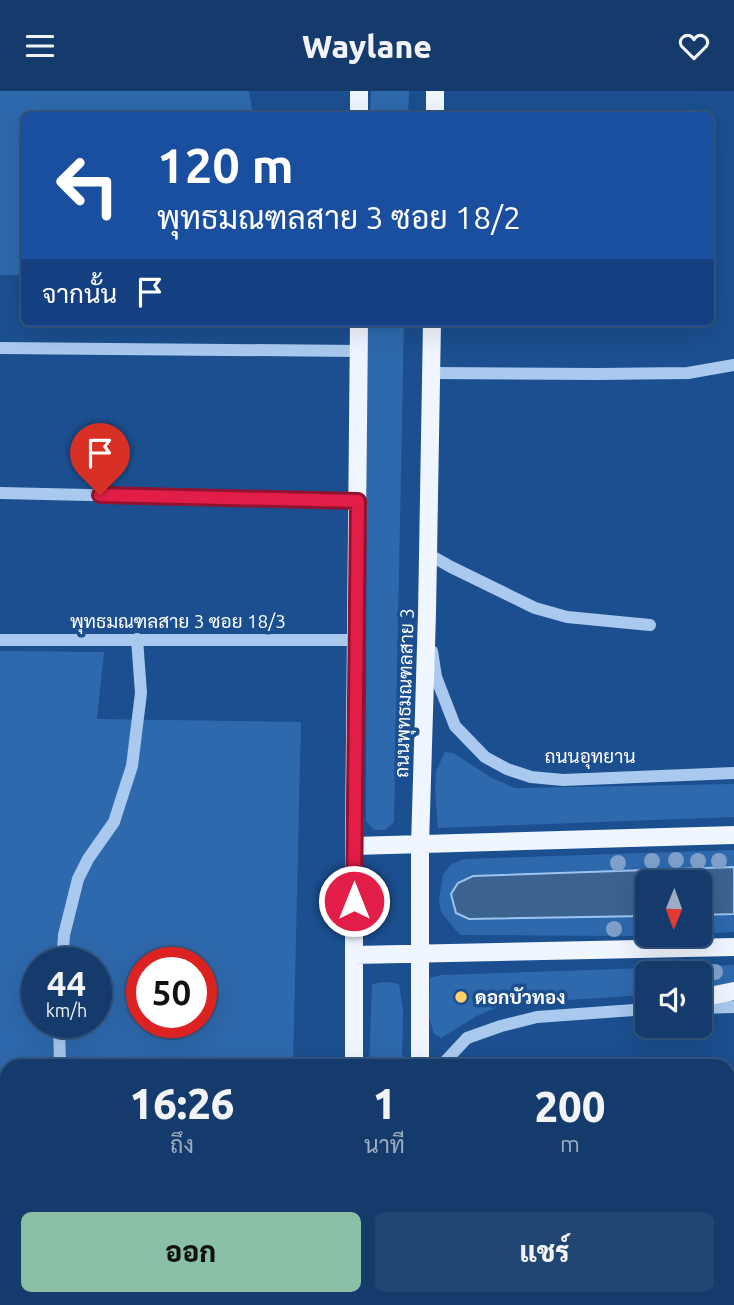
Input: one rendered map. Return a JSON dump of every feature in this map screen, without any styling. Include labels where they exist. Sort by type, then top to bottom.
[{"type":"main road","points":[[359,91],[359,112]]},
{"type":"main road","points":[[435,91],[435,112]]},
{"type":"main road","points":[[354,1059],[359,326]]},
{"type":"main road","name":"ถนนพุทธมณฑลสาย 3","points":[[420,1059],[420,845],[432,326]]},
{"type":"main road","points":[[354,846],[734,835]]},
{"type":"main road","points":[[354,955],[734,947]]},
{"type":"main road","points":[[712,996],[734,991]]},
{"type":"street","points":[[0,348],[359,351]]},
{"type":"street","points":[[431,373],[688,373],[734,365]]},
{"type":"street","points":[[0,493],[358,501]]},
{"type":"street","points":[[428,554],[535,608],[568,617],[650,625]]},
{"type":"street","name":"ถนนอุทยาน","points":[[427,613],[436,677],[455,726],[485,757],[507,769],[531,777],[563,780],[734,773]]},
{"type":"street","points":[[63,947],[78,879],[88,859],[114,822],[132,766],[141,693],[137,639]]},
{"type":"street","name":"พุทธมณฑลสาย 3 ซอย 18/3","points":[[0,640],[356,640]]},
{"type":"street","points":[[712,1008],[734,1007]]},
{"type":"street","points":[[448,1059],[467,1038],[501,1026],[537,1017],[635,1010]]},
{"type":"street","points":[[59,1038],[60,1059]]},
{"type":"shaded area","points":[[0,91],[249,91],[252,112],[21,112],[21,275],[0,275]]},
{"type":"shaded area","points":[[371,91],[409,91],[408,112],[370,112]]},
{"type":"shaded area","points":[[367,326],[404,326],[394,822],[385,830],[374,830],[366,821]]},
{"type":"shaded area","points":[[0,651],[104,652],[97,719],[301,722],[293,1059],[0,1059]]},
{"type":"shaded area","points":[[445,752],[453,753],[492,778],[515,788],[734,784],[734,817],[438,828],[436,771]]},
{"type":"shaded area","points":[[734,850],[734,867],[473,876],[469,919],[635,916],[635,936],[460,935],[441,912],[439,899],[443,875],[451,864],[464,859]]},
{"type":"shaded area","points":[[734,867],[734,914],[712,915],[712,870],[647,870]]},
{"type":"shaded area","points":[[635,870],[635,916],[469,919],[456,913],[451,894],[458,883],[473,876]]},
{"type":"shaded area","points":[[734,914],[734,932],[712,933],[712,915]]},
{"type":"shaded area","points":[[734,965],[734,985],[712,988],[712,966]]},
{"type":"shaded area","points":[[635,968],[635,996],[503,1004],[441,1038],[434,1034],[429,1017],[430,978],[441,975]]},
{"type":"shaded area","points":[[372,984],[399,984],[403,1009],[402,1059],[369,1059]]},
{"type":"place","name":"ดอกบัวทอง","points":[[461,997]]},
{"type":"route","points":[[100,495],[358,501],[354,901]]}]
